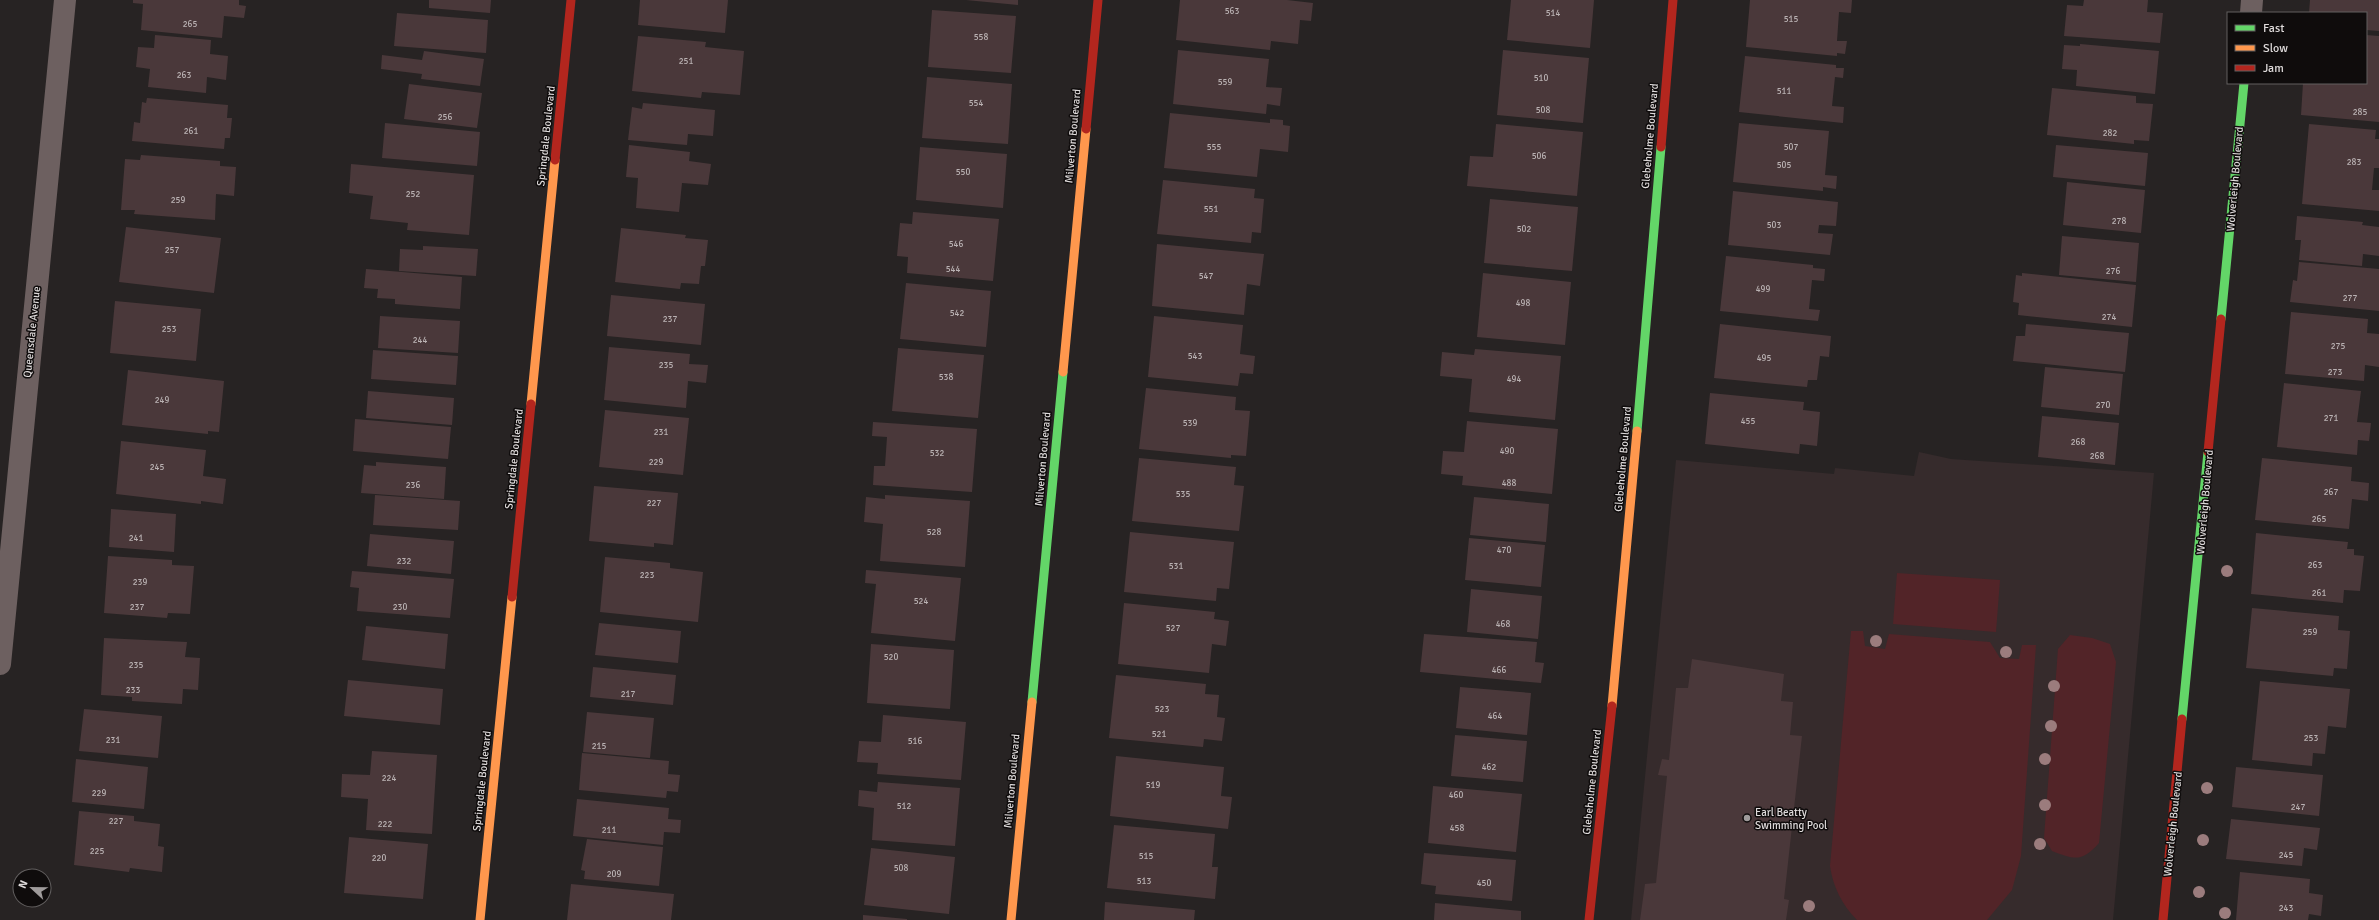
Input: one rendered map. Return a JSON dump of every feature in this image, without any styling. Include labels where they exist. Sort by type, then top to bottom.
[{"type":"street","name":"Queensdale Avenue","points":[[0,664],[65,0]]},
{"type":"street","name":"Springdale Boulevard","points":[[480,920],[571,0]]},
{"type":"street","name":"Milverton Boulevard","points":[[1011,920],[1098,0]]},
{"type":"street","name":"Glebeholme Boulevard","points":[[1589,920],[1621,626],[1674,0]]},
{"type":"street","points":[[2251,12],[2252,0]]},
{"type":"street","name":"Wolverleigh Boulevard","points":[[2163,920],[2244,84]]},
{"type":"shaded area","points":[[1919,452],[1951,459],[2154,473],[2113,920],[1631,920],[1676,460],[1834,474],[1835,468],[1914,476]]},
{"type":"shaded area","points":[[1897,573],[2000,580],[1996,632],[1893,624]]},
{"type":"shaded area","points":[[1851,631],[1863,631],[1865,646],[1885,649],[1889,634],[1990,642],[2000,658],[2019,659],[2022,645],[2036,645],[2021,856],[2012,890],[1987,920],[1857,920],[1839,895],[1833,881],[1830,866]]},
{"type":"shaded area","points":[[2070,635],[2092,638],[2110,644],[2116,662],[2099,843],[2088,854],[2078,858],[2052,851],[2044,838],[2058,649]]},
{"type":"building","points":[[133,0],[239,0],[239,5],[246,6],[244,18],[224,16],[222,38],[141,30],[143,4],[133,3]]},
{"type":"building","points":[[429,0],[491,0],[490,13],[429,8]]},
{"type":"building","points":[[640,0],[728,0],[725,33],[638,25]]},
{"type":"building","points":[[966,0],[1018,0],[1018,5]]},
{"type":"building","points":[[1180,0],[1287,0],[1313,3],[1311,21],[1300,20],[1298,44],[1271,41],[1270,50],[1176,40]]},
{"type":"building","points":[[1511,0],[1594,0],[1590,48],[1507,40]]},
{"type":"building","points":[[1750,0],[1852,0],[1851,13],[1839,12],[1837,41],[1847,41],[1845,54],[1837,53],[1837,56],[1746,47]]},
{"type":"building","points":[[2084,0],[2148,0],[2147,12],[2163,13],[2160,43],[2064,36],[2067,5],[2083,6]]},
{"type":"building","points":[[2310,0],[2379,0],[2379,31],[2367,30],[2367,12],[2309,12]]},
{"type":"building","points":[[932,10],[1016,16],[1011,73],[928,67]]},
{"type":"building","points":[[397,13],[488,20],[486,53],[394,46]]},
{"type":"building","points":[[155,35],[211,40],[210,54],[228,56],[226,80],[207,77],[206,93],[148,87],[150,69],[136,67],[138,47],[154,48]]},
{"type":"building","points":[[2367,35],[2379,36],[2379,122],[2301,115],[2303,84],[2367,84]]},
{"type":"building","points":[[638,36],[706,42],[705,47],[744,51],[740,95],[702,92],[701,98],[632,91]]},
{"type":"building","points":[[2080,44],[2159,51],[2155,94],[2076,86],[2077,70],[2062,69],[2064,45],[2080,46]]},
{"type":"building","points":[[1178,50],[1269,59],[1266,87],[1282,88],[1280,106],[1267,104],[1266,114],[1173,104]]},
{"type":"building","points":[[1503,50],[1589,58],[1583,123],[1497,115]]},
{"type":"building","points":[[424,51],[484,59],[480,86],[421,79],[422,74],[381,69],[382,55],[422,60]]},
{"type":"building","points":[[1745,56],[1836,65],[1836,68],[1844,68],[1843,78],[1835,77],[1832,106],[1844,107],[1843,123],[1739,112]]},
{"type":"building","points":[[927,77],[1012,84],[1008,144],[922,138]]},
{"type":"building","points":[[409,84],[482,93],[477,128],[404,119]]},
{"type":"building","points":[[2052,88],[2136,96],[2136,103],[2153,104],[2149,141],[2134,140],[2134,144],[2047,135]]},
{"type":"building","points":[[147,98],[228,105],[227,118],[232,118],[230,138],[225,138],[224,149],[132,141],[134,122],[140,123],[142,102],[146,103]]},
{"type":"building","points":[[643,103],[715,110],[713,136],[688,134],[687,145],[628,140],[632,107],[642,109]]},
{"type":"building","points":[[1170,113],[1270,123],[1270,119],[1283,120],[1283,125],[1290,126],[1288,152],[1260,149],[1257,177],[1164,168]]},
{"type":"building","points":[[385,123],[480,132],[477,166],[382,158]]},
{"type":"building","points":[[1739,123],[1829,131],[1825,175],[1837,176],[1836,189],[1823,187],[1823,191],[1733,182]]},
{"type":"building","points":[[1496,124],[1583,132],[1577,196],[1467,186],[1470,156],[1493,157]]},
{"type":"building","points":[[2309,124],[2376,130],[2375,139],[2379,139],[2379,168],[2374,168],[2372,190],[2379,190],[2379,211],[2302,204]]},
{"type":"building","points":[[629,145],[690,152],[689,161],[711,164],[708,185],[682,183],[679,212],[636,208],[638,178],[626,177]]},
{"type":"building","points":[[2056,145],[2148,153],[2145,186],[2053,177]]},
{"type":"building","points":[[920,147],[1007,154],[1003,208],[916,200]]},
{"type":"building","points":[[141,155],[220,161],[220,166],[236,167],[234,196],[216,194],[215,220],[134,214],[135,210],[121,210],[125,159],[140,160]]},
{"type":"building","points":[[351,164],[474,175],[469,235],[407,230],[408,223],[370,219],[373,196],[349,193]]},
{"type":"building","points":[[1163,180],[1255,189],[1254,198],[1264,199],[1261,233],[1252,232],[1251,243],[1157,234]]},
{"type":"building","points":[[2067,182],[2145,190],[2141,233],[2063,225]]},
{"type":"building","points":[[1733,191],[1838,202],[1836,226],[1819,225],[1818,233],[1833,234],[1830,255],[1728,245]]},
{"type":"building","points":[[1490,199],[1578,207],[1572,271],[1484,263]]},
{"type":"building","points":[[913,212],[999,219],[993,281],[907,273],[908,257],[897,256],[900,223],[912,224]]},
{"type":"building","points":[[2297,216],[2363,222],[2362,225],[2379,227],[2379,256],[2363,254],[2362,266],[2299,260],[2301,240],[2295,240]]},
{"type":"building","points":[[126,227],[221,238],[214,293],[119,282]]},
{"type":"building","points":[[621,228],[686,235],[685,238],[708,240],[705,266],[701,266],[699,284],[681,283],[680,289],[615,282]]},
{"type":"building","points":[[2062,236],[2139,243],[2136,282],[2059,275]]},
{"type":"building","points":[[1157,244],[1264,254],[1260,286],[1247,284],[1244,315],[1152,306]]},
{"type":"building","points":[[423,246],[478,249],[476,276],[399,271],[400,249],[423,250]]},
{"type":"building","points":[[1726,256],[1813,265],[1813,268],[1825,269],[1824,281],[1812,280],[1809,309],[1820,310],[1818,321],[1720,311]]},
{"type":"building","points":[[2299,262],[2379,269],[2379,311],[2290,302],[2293,280],[2297,281]]},
{"type":"building","points":[[366,269],[462,277],[460,309],[395,304],[395,299],[377,298],[378,289],[364,288]]},
{"type":"building","points":[[1483,273],[1571,282],[1565,345],[1477,337]]},
{"type":"building","points":[[2022,273],[2136,285],[2132,327],[2018,315],[2019,303],[2013,302],[2016,275],[2022,276]]},
{"type":"building","points":[[906,283],[991,291],[986,347],[900,339]]},
{"type":"building","points":[[611,295],[705,304],[701,345],[607,336]]},
{"type":"building","points":[[115,301],[201,309],[196,361],[110,353]]},
{"type":"building","points":[[2291,312],[2368,319],[2367,333],[2379,334],[2379,367],[2365,365],[2364,381],[2285,374]]},
{"type":"building","points":[[380,316],[460,321],[458,353],[378,348]]},
{"type":"building","points":[[1154,316],[1243,325],[1240,354],[1255,356],[1253,374],[1240,373],[1238,386],[1148,377]]},
{"type":"building","points":[[1720,324],[1831,336],[1829,357],[1820,356],[1817,380],[1808,380],[1807,387],[1714,378]]},
{"type":"building","points":[[2026,324],[2129,333],[2125,372],[2013,361],[2016,336],[2025,336]]},
{"type":"building","points":[[609,347],[690,354],[689,364],[708,365],[706,383],[688,381],[686,408],[604,400]]},
{"type":"building","points":[[898,348],[984,355],[978,418],[892,411]]},
{"type":"building","points":[[1475,349],[1561,356],[1555,420],[1469,412],[1472,379],[1440,376],[1442,352],[1474,355]]},
{"type":"building","points":[[373,350],[458,356],[456,385],[371,379]]},
{"type":"building","points":[[2045,367],[2123,374],[2119,415],[2041,407]]},
{"type":"building","points":[[128,370],[224,381],[219,432],[208,431],[208,434],[122,425]]},
{"type":"building","points":[[2284,383],[2361,391],[2357,422],[2371,423],[2369,441],[2358,440],[2357,455],[2277,447]]},
{"type":"building","points":[[1146,388],[1236,397],[1235,410],[1250,411],[1246,456],[1231,455],[1231,458],[1139,449]]},
{"type":"building","points":[[368,391],[454,398],[452,425],[366,418]]},
{"type":"building","points":[[1710,393],[1804,402],[1803,410],[1820,412],[1817,446],[1800,444],[1799,454],[1705,444]]},
{"type":"building","points":[[605,410],[689,418],[683,475],[599,467]]},
{"type":"building","points":[[2042,416],[2119,423],[2115,465],[2038,457]]},
{"type":"building","points":[[355,419],[451,427],[448,459],[353,451]]},
{"type":"building","points":[[1467,421],[1558,429],[1552,494],[1462,485],[1463,476],[1441,474],[1443,451],[1464,452]]},
{"type":"building","points":[[873,422],[977,429],[972,492],[873,485],[874,466],[885,466],[887,437],[872,436]]},
{"type":"building","points":[[121,441],[206,450],[203,476],[226,479],[223,504],[201,501],[201,504],[116,494]]},
{"type":"building","points":[[1139,458],[1236,467],[1234,485],[1244,486],[1239,531],[1132,521]]},
{"type":"building","points":[[2262,458],[2352,467],[2351,481],[2369,483],[2368,501],[2352,499],[2349,529],[2255,520]]},
{"type":"building","points":[[376,462],[446,467],[444,499],[361,493],[364,465],[376,466]]},
{"type":"building","points":[[594,486],[678,493],[673,545],[654,543],[654,547],[589,541]]},
{"type":"building","points":[[375,495],[460,501],[458,530],[373,525]]},
{"type":"building","points":[[885,495],[970,501],[965,567],[880,561],[883,524],[864,522],[866,497],[885,499]]},
{"type":"building","points":[[1474,497],[1549,504],[1546,542],[1470,535]]},
{"type":"building","points":[[111,509],[176,514],[174,552],[109,547]]},
{"type":"building","points":[[1130,532],[1234,542],[1229,589],[1217,588],[1216,601],[1124,592]]},
{"type":"building","points":[[2256,533],[2348,542],[2347,549],[2354,549],[2354,555],[2364,556],[2360,591],[2344,590],[2343,603],[2251,594]]},
{"type":"building","points":[[370,534],[454,541],[451,574],[367,566]]},
{"type":"building","points":[[1469,538],[1545,545],[1541,587],[1465,580]]},
{"type":"building","points":[[108,556],[172,560],[172,565],[194,566],[190,614],[168,613],[167,618],[104,613]]},
{"type":"building","points":[[605,557],[670,563],[670,568],[703,572],[698,622],[600,612]]},
{"type":"building","points":[[866,570],[961,578],[955,641],[871,633],[876,584],[865,583]]},
{"type":"building","points":[[352,571],[454,579],[450,618],[357,611],[359,588],[350,587]]},
{"type":"building","points":[[1471,589],[1542,596],[1538,639],[1467,632]]},
{"type":"building","points":[[1124,603],[1215,612],[1214,619],[1229,621],[1226,646],[1212,644],[1209,673],[1118,664]]},
{"type":"building","points":[[2252,608],[2339,616],[2338,630],[2350,631],[2347,669],[2334,668],[2333,676],[2246,668]]},
{"type":"building","points":[[599,623],[681,631],[678,663],[595,655]]},
{"type":"building","points":[[366,626],[448,634],[445,669],[362,660]]},
{"type":"building","points":[[1424,634],[1537,642],[1535,662],[1544,663],[1541,683],[1420,672]]},
{"type":"building","points":[[104,638],[187,642],[185,657],[200,658],[198,690],[183,689],[182,704],[132,701],[132,697],[101,695]]},
{"type":"building","points":[[871,644],[954,650],[950,709],[867,703]]},
{"type":"building","points":[[1692,659],[1784,674],[1781,701],[1793,702],[1790,735],[1802,736],[1784,899],[1789,900],[1786,920],[1640,920],[1645,884],[1656,883],[1667,776],[1658,775],[1662,759],[1669,760],[1676,688],[1688,688]]},
{"type":"building","points":[[593,667],[676,675],[673,705],[590,697]]},
{"type":"building","points":[[1116,675],[1206,684],[1205,694],[1219,695],[1217,717],[1225,718],[1222,741],[1204,739],[1203,747],[1109,738]]},
{"type":"building","points":[[348,680],[443,689],[440,725],[344,716]]},
{"type":"building","points":[[2260,681],[2350,689],[2346,728],[2328,726],[2325,754],[2313,753],[2312,766],[2252,760]]},
{"type":"building","points":[[1460,687],[1531,693],[1527,735],[1456,728]]},
{"type":"building","points":[[84,709],[162,716],[158,758],[79,751]]},
{"type":"building","points":[[587,712],[654,718],[650,758],[583,752]]},
{"type":"building","points":[[883,715],[966,722],[961,780],[877,774],[878,763],[857,762],[859,741],[881,742]]},
{"type":"building","points":[[1455,735],[1527,741],[1523,782],[1451,776]]},
{"type":"building","points":[[372,751],[437,755],[432,834],[366,830],[368,799],[341,797],[342,774],[370,775]]},
{"type":"building","points":[[582,753],[669,761],[668,774],[680,775],[678,792],[667,791],[666,798],[579,790]]},
{"type":"building","points":[[1116,756],[1224,767],[1221,796],[1232,797],[1228,829],[1110,816]]},
{"type":"building","points":[[76,759],[148,767],[144,809],[72,802]]},
{"type":"building","points":[[2236,767],[2323,775],[2319,816],[2232,807]]},
{"type":"building","points":[[878,782],[960,788],[955,846],[872,840],[874,808],[858,806],[859,790],[877,792]]},
{"type":"building","points":[[1433,786],[1522,794],[1516,852],[1428,843]]},
{"type":"building","points":[[577,799],[669,808],[668,819],[681,820],[680,833],[664,832],[663,845],[573,836]]},
{"type":"building","points":[[79,811],[134,816],[134,821],[160,824],[158,846],[164,847],[162,872],[130,868],[129,872],[74,865]]},
{"type":"building","points":[[2231,819],[2320,828],[2317,850],[2304,848],[2302,866],[2226,859]]},
{"type":"building","points":[[1114,825],[1215,834],[1212,867],[1218,867],[1215,899],[1107,888]]},
{"type":"building","points":[[349,837],[428,844],[423,899],[344,893]]},
{"type":"building","points":[[587,839],[663,847],[659,886],[584,879],[585,871],[581,870]]},
{"type":"building","points":[[871,848],[955,857],[949,914],[864,905]]},
{"type":"building","points":[[1424,853],[1516,860],[1512,901],[1435,894],[1436,886],[1421,884]]},
{"type":"building","points":[[2240,872],[2310,879],[2309,893],[2323,895],[2321,916],[2309,914],[2308,920],[2236,920]]},
{"type":"building","points":[[571,884],[674,894],[671,920],[567,920]]},
{"type":"building","points":[[1105,902],[1195,910],[1194,920],[1104,920]]},
{"type":"building","points":[[1435,903],[1521,911],[1521,920],[1434,920]]},
{"type":"building","points":[[863,915],[907,919],[907,920],[863,920]]},
{"type":"traffic: fast","points":[[2221,319],[2244,84]]},
{"type":"traffic: fast","points":[[1637,431],[1661,147]]},
{"type":"traffic: fast","points":[[1032,702],[1063,372]]},
{"type":"traffic: fast","points":[[2182,719],[2208,452]]},
{"type":"traffic: slow","points":[[1063,372],[1086,129]]},
{"type":"traffic: slow","points":[[531,404],[555,160]]},
{"type":"traffic: slow","points":[[1612,706],[1637,431]]},
{"type":"traffic: slow","points":[[480,920],[512,597]]},
{"type":"traffic: slow","points":[[1011,920],[1032,702]]},
{"type":"traffic: jam","points":[[555,160],[571,0]]},
{"type":"traffic: jam","points":[[1086,129],[1098,0]]},
{"type":"traffic: jam","points":[[1661,147],[1673,0]]},
{"type":"traffic: jam","points":[[2208,452],[2221,319]]},
{"type":"traffic: jam","points":[[512,597],[531,404]]},
{"type":"traffic: jam","points":[[1589,920],[1612,706]]},
{"type":"traffic: jam","points":[[2163,920],[2182,719]]},
{"type":"place","name":"Earl Beatty Swimming Pool","points":[[1747,818]]}]
